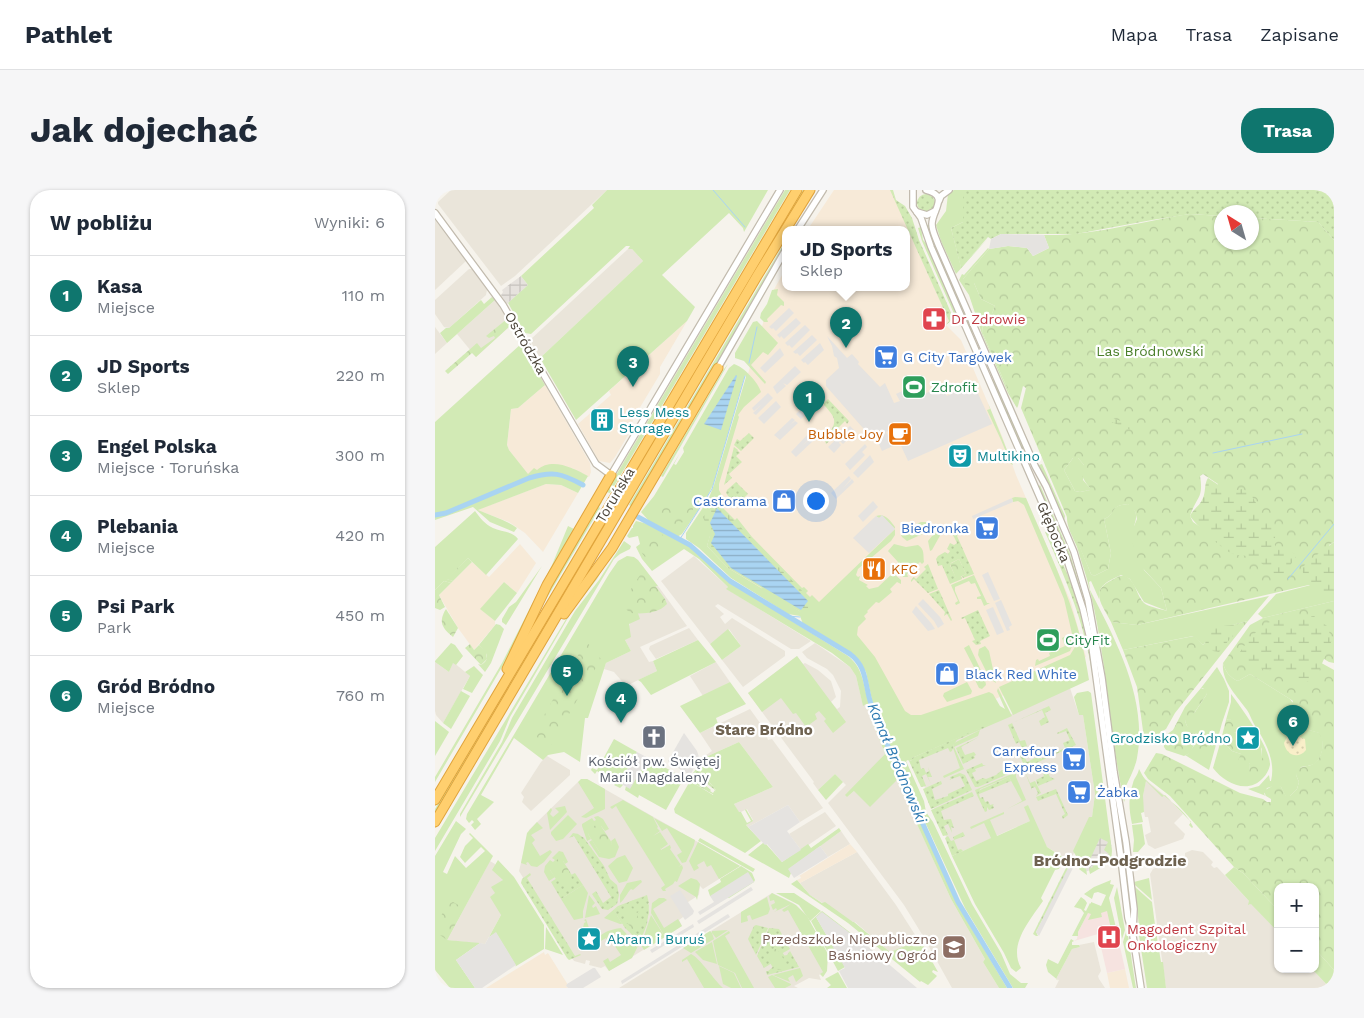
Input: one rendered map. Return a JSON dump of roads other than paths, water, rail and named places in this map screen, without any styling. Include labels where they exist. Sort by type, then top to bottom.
[{"type":"highway","name":"Toruńska","points":[[435,800],[797,190]]},
{"type":"highway","name":"Toruńska","points":[[789,226],[810,190]]},
{"type":"highway","name":"Toruńska","points":[[435,822],[782,237]]},
{"type":"highway","points":[[530,661],[606,557],[718,368]]},
{"type":"highway","points":[[482,721],[547,586],[611,476]]},
{"type":"street","name":"Toruńska","points":[[611,476],[780,190]]},
{"type":"street","points":[[800,226],[823,190]]},
{"type":"street","name":"Głębocka","points":[[913,190],[913,205],[1067,560],[1083,609],[1092,647],[1125,871]]},
{"type":"street","points":[[913,198],[918,192],[939,190]]},
{"type":"street","name":"Głębocka","points":[[949,190],[941,196],[932,225],[938,244],[1035,466],[1046,486],[1079,567],[1088,600],[1102,678],[1114,772],[1127,842],[1125,871]]},
{"type":"street","points":[[928,191],[937,197],[939,202]]},
{"type":"street","points":[[917,212],[927,215],[936,210]]},
{"type":"street","name":"Ostródzka","points":[[435,213],[503,305],[596,464],[611,476]]},
{"type":"street","points":[[718,368],[782,255]]},
{"type":"street","points":[[1125,871],[1134,910],[1133,936],[1141,988]]},
{"type":"water","points":[[736,375],[721,430],[704,424]]},
{"type":"water","points":[[717,508],[808,601],[801,610],[731,568],[711,543],[715,534],[710,523]]},
{"type":"waterway","points":[[713,190],[745,227]]},
{"type":"waterway","points":[[749,363],[757,327]]},
{"type":"waterway","points":[[680,539],[712,489],[745,376]]},
{"type":"waterway","points":[[1213,453],[1302,434]]},
{"type":"waterway","name":"Kanał Bródnowski","points":[[435,515],[446,513],[529,478],[544,474],[557,474],[583,485]]},
{"type":"waterway","name":"Kanał Bródnowski","points":[[638,517],[690,545],[730,581],[850,654],[859,663],[864,673],[877,721],[958,902],[1010,988]]},
{"type":"waterway","points":[[1288,579],[1334,524]]},
{"type":"waterway","name":"Kanał Bródnowski","points":[[787,616],[800,617]]},
{"type":"place","name":"Dr Zdrowie","points":[[934,319]]},
{"type":"place","name":"JD Sports","points":[[846,348]]},
{"type":"place","name":"G City Targówek","points":[[886,357]]},
{"type":"place","name":"Engel Polska","points":[[633,387]]},
{"type":"place","name":"Zdrofit","points":[[914,387]]},
{"type":"place","name":"Less Mess Storage","points":[[602,420]]},
{"type":"place","name":"Kasa","points":[[809,422]]},
{"type":"place","name":"Bubble Joy","points":[[900,434]]},
{"type":"place","name":"Multikino","points":[[960,456]]},
{"type":"place","name":"Castorama","points":[[784,501]]},
{"type":"place","name":"Biedronka","points":[[987,528]]},
{"type":"place","name":"KFC","points":[[874,569]]},
{"type":"place","name":"CityFit","points":[[1048,640]]},
{"type":"place","name":"Black Red White","points":[[947,674]]},
{"type":"place","name":"Psi Park","points":[[567,696]]},
{"type":"place","name":"Plebania","points":[[621,723]]},
{"type":"place","name":"Kościół pw. Świętej Marii Magdaleny","points":[[654,737]]},
{"type":"place","name":"Grodzisko Bródno","points":[[1248,738]]},
{"type":"place","name":"Gród Bródno","points":[[1293,746]]},
{"type":"place","name":"Carrefour Express","points":[[1074,759]]},
{"type":"place","name":"Żabka","points":[[1079,792]]},
{"type":"place","name":"Magodent Szpital Onkologiczny","points":[[1109,937]]},
{"type":"place","name":"Abram i Buruś","points":[[589,939]]},
{"type":"place","name":"Przedszkole Niepubliczne Baśniowy Ogród","points":[[954,947]]},
{"type":"district","name":"Stare Bródno","points":[[764,730]]},
{"type":"district","name":"Bródno-Podgrodzie","points":[[1110,860]]},
{"type":"park label","name":"Las Bródnowski","points":[[1150,351]]}]
